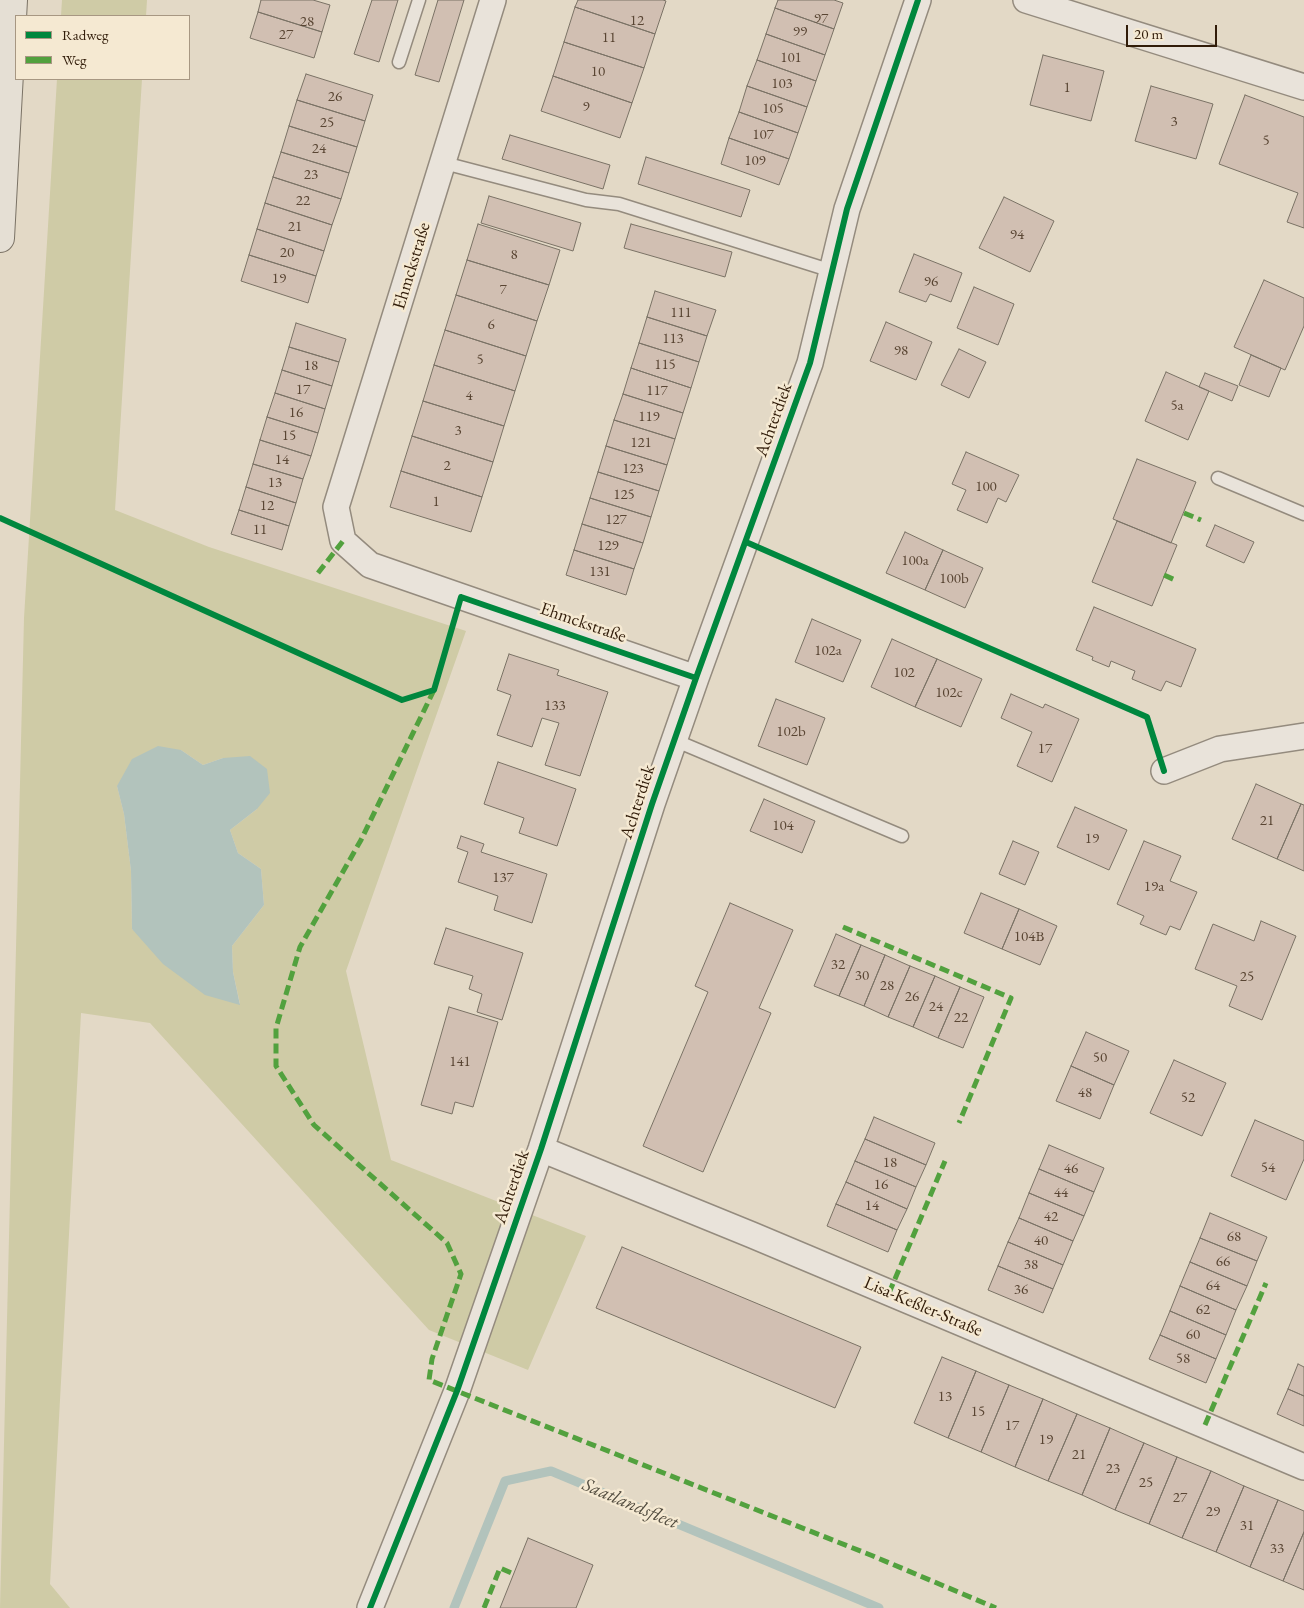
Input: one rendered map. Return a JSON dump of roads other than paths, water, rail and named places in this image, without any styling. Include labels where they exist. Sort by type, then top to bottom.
[{"type":"highway","points":[[0,238],[13,0]]},
{"type":"street","name":"Ehmckstraße","points":[[493,0],[336,507],[343,541],[370,565],[696,678]]},
{"type":"street","name":"Achterdiek","points":[[370,1608],[457,1391],[541,1149],[674,740],[810,363],[847,209],[918,0]]},
{"type":"street","points":[[1026,0],[1304,87]]},
{"type":"street","points":[[1164,771],[1220,749],[1304,736]]},
{"type":"street","name":"Lisa-Keßler-Straße","points":[[541,1149],[752,1235],[1304,1467]]},
{"type":"lane","points":[[399,62],[419,0]]},
{"type":"lane","points":[[444,163],[586,200],[619,204],[832,271]]},
{"type":"lane","points":[[1218,478],[1304,514]]},
{"type":"lane","points":[[674,740],[902,836]]},
{"type":"waterway","name":"Saatlandsfleet","points":[[454,1608],[505,1481],[551,1471],[879,1608]]}]
